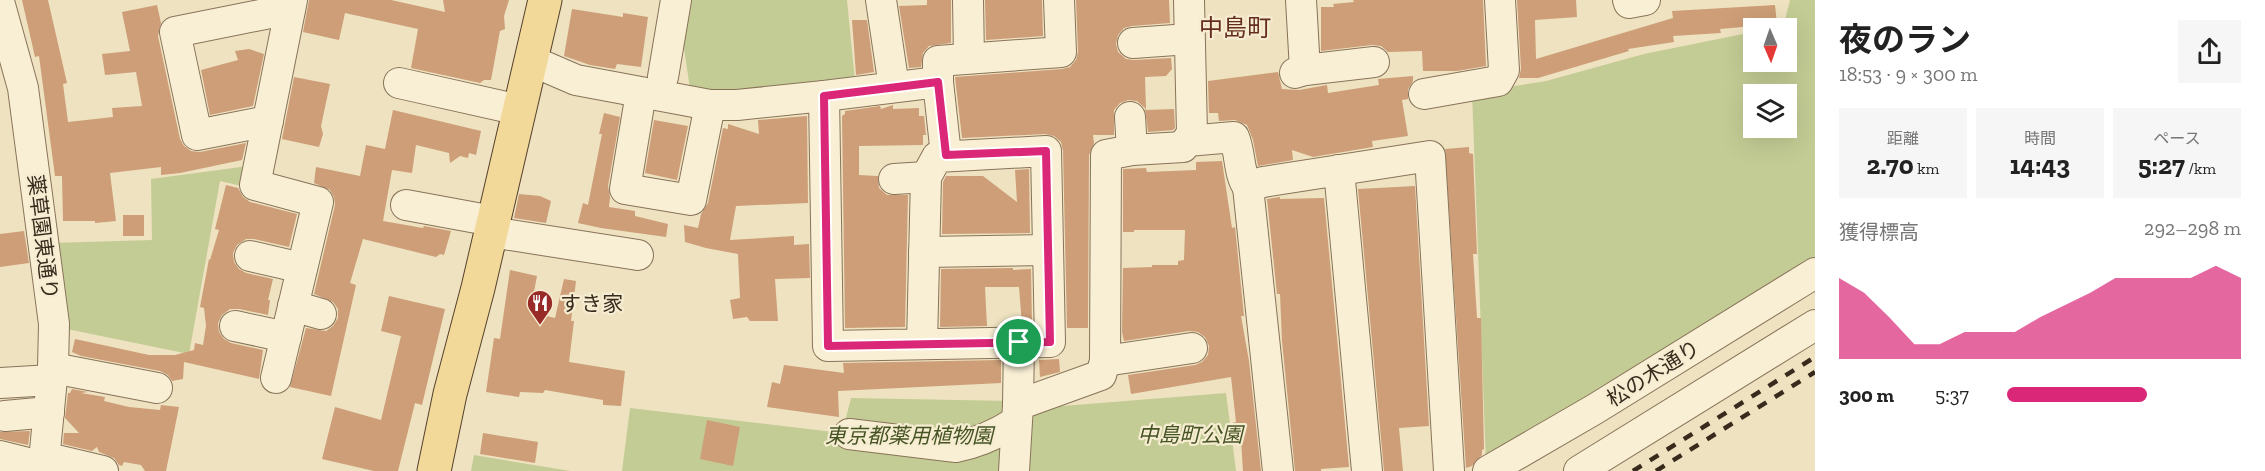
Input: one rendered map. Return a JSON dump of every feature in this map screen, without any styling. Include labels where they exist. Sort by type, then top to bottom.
[{"type":"main road","points":[[434,471],[450,394],[545,0]]},
{"type":"street","points":[[676,0],[625,189],[691,200],[710,105]]},
{"type":"street","points":[[881,0],[894,87]]},
{"type":"street","points":[[968,0],[969,58]]},
{"type":"street","points":[[946,155],[938,61],[1061,52],[1059,0]]},
{"type":"street","points":[[849,434],[956,447],[973,444],[999,433],[1017,413],[1101,375],[1105,361],[1106,155],[1132,150],[1183,147],[1192,133],[1189,0]]},
{"type":"street","points":[[1301,0],[1300,71],[1374,62]]},
{"type":"street","points":[[1424,93],[1498,81],[1504,70],[1500,0]]},
{"type":"street","points":[[1628,0],[1629,3],[1645,0]]},
{"type":"street","name":"薬草園東通り","points":[[0,5],[23,88],[54,324],[44,465]]},
{"type":"street","points":[[268,121],[196,135],[176,32],[291,5],[268,121],[255,185],[318,202],[302,268],[307,310],[286,337],[276,378]]},
{"type":"street","points":[[1133,43],[1189,39]]},
{"type":"street","points":[[532,61],[576,80],[652,85],[710,105],[737,105],[938,82]]},
{"type":"street","points":[[399,83],[520,110]]},
{"type":"street","points":[[824,96],[828,346],[1050,342],[1046,151],[937,157],[926,177],[922,344]]},
{"type":"street","points":[[1130,117],[1132,150]]},
{"type":"street","points":[[1187,141],[1234,137],[1238,145],[1243,179],[1248,187],[1278,471]]},
{"type":"street","points":[[1248,187],[1263,182],[1430,156],[1449,471]]},
{"type":"street","points":[[1339,170],[1367,471]]},
{"type":"street","points":[[894,179],[926,177]]},
{"type":"street","points":[[406,205],[492,227],[638,255]]},
{"type":"street","points":[[924,252],[1048,250]]},
{"type":"street","points":[[250,256],[302,268]]},
{"type":"street","name":"松の木通り","points":[[1488,471],[1595,409],[1815,273]]},
{"type":"street","points":[[1579,471],[1815,325]]},
{"type":"street","points":[[235,326],[286,337]]},
{"type":"street","points":[[1014,471],[1019,342]]},
{"type":"street","points":[[1105,361],[1192,348]]},
{"type":"street","points":[[0,383],[52,374],[157,388]]},
{"type":"street","points":[[4,416],[49,412]]},
{"type":"street","points":[[0,456],[44,465],[103,471]]},
{"type":"green space","points":[[677,0],[847,0],[855,81],[691,96]]},
{"type":"green space","points":[[1790,0],[1815,0],[1815,259],[1486,463],[1472,93],[1546,81],[1644,54],[1743,34],[1743,72],[1797,72],[1797,18],[1786,18]]},
{"type":"green space","points":[[256,165],[250,188],[220,181],[189,354],[62,328],[51,243],[152,240],[151,179]]},
{"type":"green space","name":"中島町公園","points":[[1226,393],[1236,471],[1020,471],[1023,420],[1037,408]]},
{"type":"green space","name":"東京都薬用植物園","points":[[851,398],[1012,401],[1007,471],[622,471],[630,408],[842,433]]},
{"type":"green space","points":[[474,455],[570,471],[471,471]]},
{"type":"building","points":[[22,0],[48,0],[67,83],[63,84],[68,122],[113,117],[112,108],[142,106],[136,72],[105,75],[102,54],[130,51],[122,12],[157,5],[161,23],[158,36],[180,139],[191,151],[200,152],[246,143],[242,160],[161,175],[161,167],[110,173],[116,221],[95,223],[95,221],[63,221],[62,176],[55,176],[39,56],[35,57]]},
{"type":"building","points":[[309,0],[391,0],[445,12],[443,0],[509,0],[504,16],[505,29],[500,31],[491,80],[484,80],[480,83],[411,68],[418,29],[345,13],[339,40],[303,32]]},
{"type":"building","points":[[927,0],[951,0],[951,43],[929,46],[923,53],[921,67],[909,68],[899,6],[927,5]]},
{"type":"building","points":[[985,0],[1042,0],[1043,36],[986,40]]},
{"type":"building","points":[[1076,0],[1169,0],[1170,23],[1124,28],[1118,35],[1116,44],[1118,52],[1126,59],[1171,58],[1172,69],[1166,76],[1145,77],[1146,110],[1174,109],[1175,128],[1148,132],[1145,108],[1137,101],[1128,100],[1120,103],[1114,110],[1114,135],[1093,135],[1094,143],[1089,155],[1088,328],[1067,328],[1061,142],[1054,136],[1045,134],[962,138],[955,77],[1070,67],[1076,60],[1078,52]]},
{"type":"building","points":[[1353,0],[1483,0],[1486,66],[1457,71],[1423,71],[1422,51],[1388,52],[1381,46],[1372,45],[1321,51],[1321,7],[1334,7],[1333,4],[1354,2]]},
{"type":"building","points":[[1517,0],[1576,0],[1577,17],[1535,20],[1536,59],[1673,18],[1672,11],[1775,5],[1776,18],[1743,18],[1743,27],[1720,29],[1721,33],[1673,36],[1674,42],[1628,49],[1629,51],[1538,78],[1519,78],[1521,69]]},
{"type":"building","points":[[572,9],[623,17],[623,13],[648,17],[641,67],[617,64],[615,69],[590,65],[564,56]]},
{"type":"building","points":[[852,20],[867,20],[874,72],[856,75]]},
{"type":"building","points":[[249,49],[264,54],[253,106],[210,115],[201,70],[238,60],[235,51]]},
{"type":"building","points":[[1278,72],[1282,89],[1299,90],[1327,85],[1328,93],[1379,85],[1378,79],[1413,76],[1408,89],[1408,99],[1402,100],[1408,136],[1372,141],[1373,147],[1313,157],[1292,150],[1293,160],[1258,166],[1253,140],[1247,125],[1235,120],[1219,121],[1218,113],[1209,113],[1208,81]]},
{"type":"building","points":[[294,77],[330,84],[319,147],[282,139]]},
{"type":"building","points":[[893,105],[893,109],[919,108],[919,116],[924,116],[926,135],[923,135],[923,145],[859,146],[859,175],[878,176],[879,188],[887,195],[908,195],[905,327],[845,328],[842,116],[845,111],[880,106],[881,109]]},
{"type":"building","points":[[393,110],[481,131],[476,155],[469,153],[468,158],[460,156],[450,163],[449,153],[416,145],[412,173],[392,170],[383,221],[451,231],[444,255],[440,254],[436,257],[363,239],[350,283],[356,285],[331,396],[290,387],[306,328],[326,331],[338,318],[338,309],[333,302],[314,294],[335,205],[330,190],[314,183],[316,167],[360,176],[366,145],[385,149]]},
{"type":"building","points":[[604,113],[620,117],[608,186],[609,207],[635,211],[635,216],[668,224],[666,237],[578,223],[583,203],[588,205]]},
{"type":"building","points":[[807,116],[808,203],[736,206],[730,240],[794,236],[794,245],[809,244],[810,278],[775,279],[778,321],[750,321],[747,317],[733,319],[730,300],[740,298],[738,254],[685,242],[684,225],[698,228],[701,214],[708,203],[723,128],[728,129],[728,124],[759,134],[758,120]]},
{"type":"building","points":[[654,120],[688,126],[677,180],[645,173]]},
{"type":"building","points":[[1469,147],[1469,153],[1473,154],[1477,254],[1473,254],[1477,318],[1481,318],[1484,449],[1482,455],[1472,466],[1466,468],[1445,149]]},
{"type":"building","points":[[1222,161],[1232,228],[1235,227],[1244,316],[1241,316],[1249,361],[1261,471],[1243,471],[1241,440],[1236,441],[1232,423],[1236,422],[1231,377],[1131,394],[1128,375],[1202,362],[1208,355],[1209,346],[1205,337],[1198,332],[1189,331],[1124,341],[1122,332],[1123,268],[1178,265],[1178,261],[1184,260],[1185,230],[1123,232],[1123,169],[1146,168],[1147,172],[1196,170],[1196,162]]},
{"type":"building","points":[[1029,169],[1030,233],[942,234],[943,182],[946,176],[983,176],[1017,202],[1015,170]]},
{"type":"building","points":[[226,185],[238,188],[243,197],[250,202],[297,214],[289,247],[246,239],[237,245],[233,253],[234,262],[239,269],[246,273],[273,279],[268,300],[270,300],[268,315],[230,309],[222,315],[218,323],[219,332],[224,339],[231,343],[263,350],[259,379],[184,362],[183,379],[172,381],[168,375],[160,371],[81,356],[72,352],[75,339],[149,355],[175,355],[194,350],[195,343],[203,345],[206,326],[204,308],[200,307],[209,259],[219,230],[215,229]]},
{"type":"building","points":[[1415,186],[1429,426],[1399,428],[1403,471],[1384,471],[1358,189]]},
{"type":"building","points":[[519,194],[540,196],[551,201],[546,223],[514,218]]},
{"type":"building","points":[[1280,197],[1280,199],[1324,198],[1349,467],[1321,469],[1321,471],[1295,471],[1282,341],[1280,294],[1277,294],[1267,199]]},
{"type":"building","points":[[123,215],[144,215],[144,236],[123,236]]},
{"type":"building","points":[[24,231],[29,263],[0,267],[0,234]]},
{"type":"building","points":[[1013,268],[1013,270],[1031,269],[1032,325],[1022,325],[1019,287],[985,287],[987,326],[940,327],[941,269]]},
{"type":"building","points":[[510,270],[537,276],[530,312],[555,318],[564,279],[576,281],[569,362],[625,371],[621,406],[603,405],[603,400],[545,390],[543,393],[520,392],[519,397],[486,392],[494,338],[500,339]]},
{"type":"building","points":[[389,296],[445,309],[422,405],[415,403],[398,471],[374,471],[322,459],[335,407],[381,420],[401,336],[381,331]]},
{"type":"building","points":[[1059,359],[1060,372],[1040,377],[1039,360]]},
{"type":"building","points":[[1001,360],[1001,383],[838,391],[839,417],[767,407],[772,382],[780,384],[784,365],[844,373],[843,363]]},
{"type":"building","points":[[72,389],[105,397],[104,401],[129,407],[160,410],[161,405],[179,407],[166,471],[145,471],[141,465],[124,462],[122,466],[114,458],[99,452],[97,447],[92,451],[63,444],[64,433],[79,433],[65,418],[68,393]]},
{"type":"building","points":[[707,420],[740,427],[733,466],[700,459]]},
{"type":"building","points":[[30,431],[28,445],[0,439],[0,432]]},
{"type":"building","points":[[483,433],[538,442],[535,463],[480,454]]},
{"type":"railway","points":[[1633,471],[1815,357]]},
{"type":"railway","points":[[1656,471],[1815,372]]},
{"type":"place","name":"すき家","points":[[540,326]]},
{"type":"district","name":"中島町","points":[[1235,27]]},
{"type":"route","points":[[938,82],[946,155],[1046,151],[1050,342],[1019,342],[828,346],[824,96],[938,82]]}]
